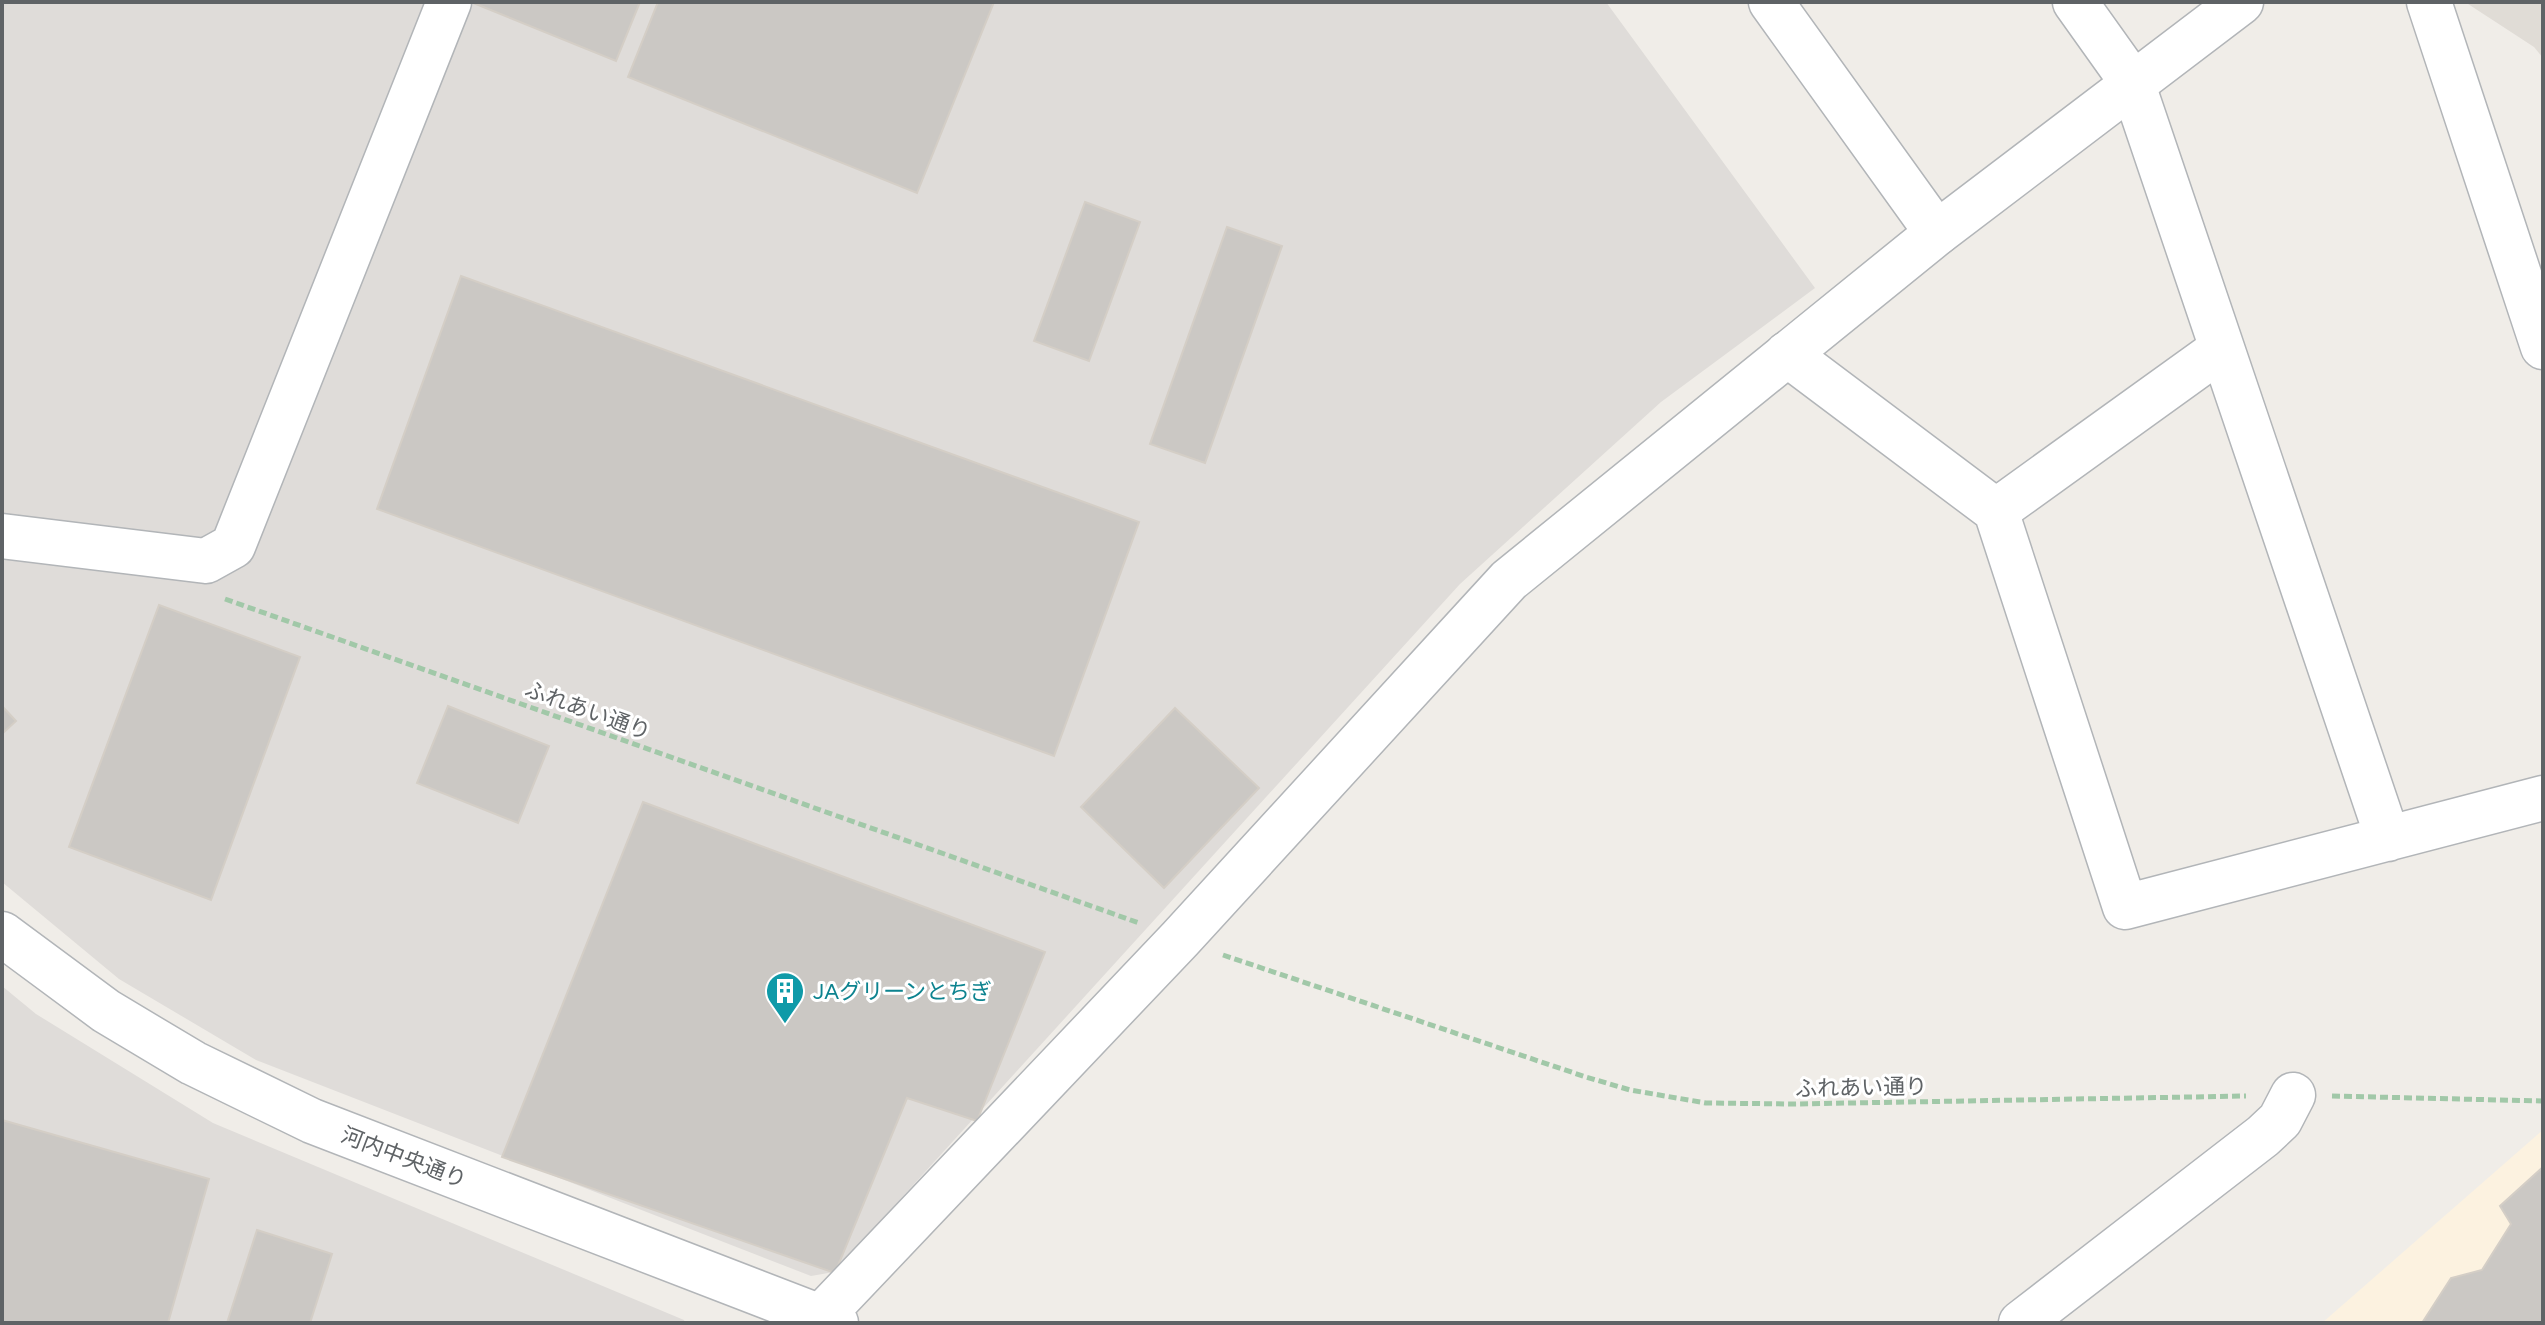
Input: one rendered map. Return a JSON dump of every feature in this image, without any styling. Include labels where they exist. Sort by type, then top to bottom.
[{"type":"street","points":[[2,536],[206,561],[233,546],[449,2]]},
{"type":"street","points":[[1771,2],[1937,233]]},
{"type":"street","points":[[2075,2],[2132,82],[2388,839]]},
{"type":"street","points":[[824,1321],[1509,580],[1937,233],[2241,2]]},
{"type":"street","points":[[2429,2],[2543,347]]},
{"type":"street","points":[[1996,511],[2221,349]]},
{"type":"street","points":[[1787,354],[1996,511],[2125,907],[2543,798]]},
{"type":"street","name":"河内中央通り","points":[[2,934],[118,1019],[193,1063],[312,1121],[824,1321]]},
{"type":"street","points":[[2021,1323],[2263,1136],[2280,1120],[2293,1095]]},
{"type":"path","name":"ふれあい通り","points":[[220,598],[1153,928]]},
{"type":"path","name":"ふれあい通り","points":[[1218,953],[1586,1077],[1630,1090],[1706,1103],[1809,1104],[2293,1095],[2543,1101]]},
{"type":"shaded area","points":[[2,2],[1606,2],[1815,288],[1661,402],[1460,584],[834,1272],[811,1276],[256,1060],[119,979],[2,882]]},
{"type":"shaded area","points":[[2465,2],[2543,2],[2543,58],[2534,47]]},
{"type":"shaded area","points":[[2,986],[36,1014],[213,1123],[685,1323],[2,1323]]},
{"type":"shaded area","points":[[2543,1130],[2543,1323],[2322,1323]]},
{"type":"building","points":[[471,2],[640,2],[616,61]]},
{"type":"building","points":[[658,2],[994,2],[917,193],[628,77]]},
{"type":"building","points":[[1085,202],[1140,222],[1089,361],[1034,341]]},
{"type":"building","points":[[1227,227],[1282,246],[1205,463],[1150,444]]},
{"type":"building","points":[[461,276],[1139,522],[1054,756],[377,509]]},
{"type":"building","points":[[159,605],[300,657],[211,900],[69,847]]},
{"type":"building","points":[[2,706],[16,721],[2,734]]},
{"type":"building","points":[[448,706],[549,746],[518,823],[417,783]]},
{"type":"building","points":[[1175,708],[1259,788],[1164,888],[1081,807]]},
{"type":"building","name":"JAグリーンとちぎ","points":[[643,802],[1045,952],[977,1121],[907,1098],[835,1273],[502,1157]]},
{"type":"building","points":[[2,1120],[209,1179],[168,1323],[2,1323]]},
{"type":"building","points":[[2543,1167],[2543,1323],[2422,1323],[2451,1278],[2482,1270],[2511,1224],[2500,1206]]},
{"type":"building","points":[[257,1230],[332,1254],[310,1323],[227,1323]]},
{"type":"place","name":"JAグリーンとちぎ","points":[[785,1025]]}]
